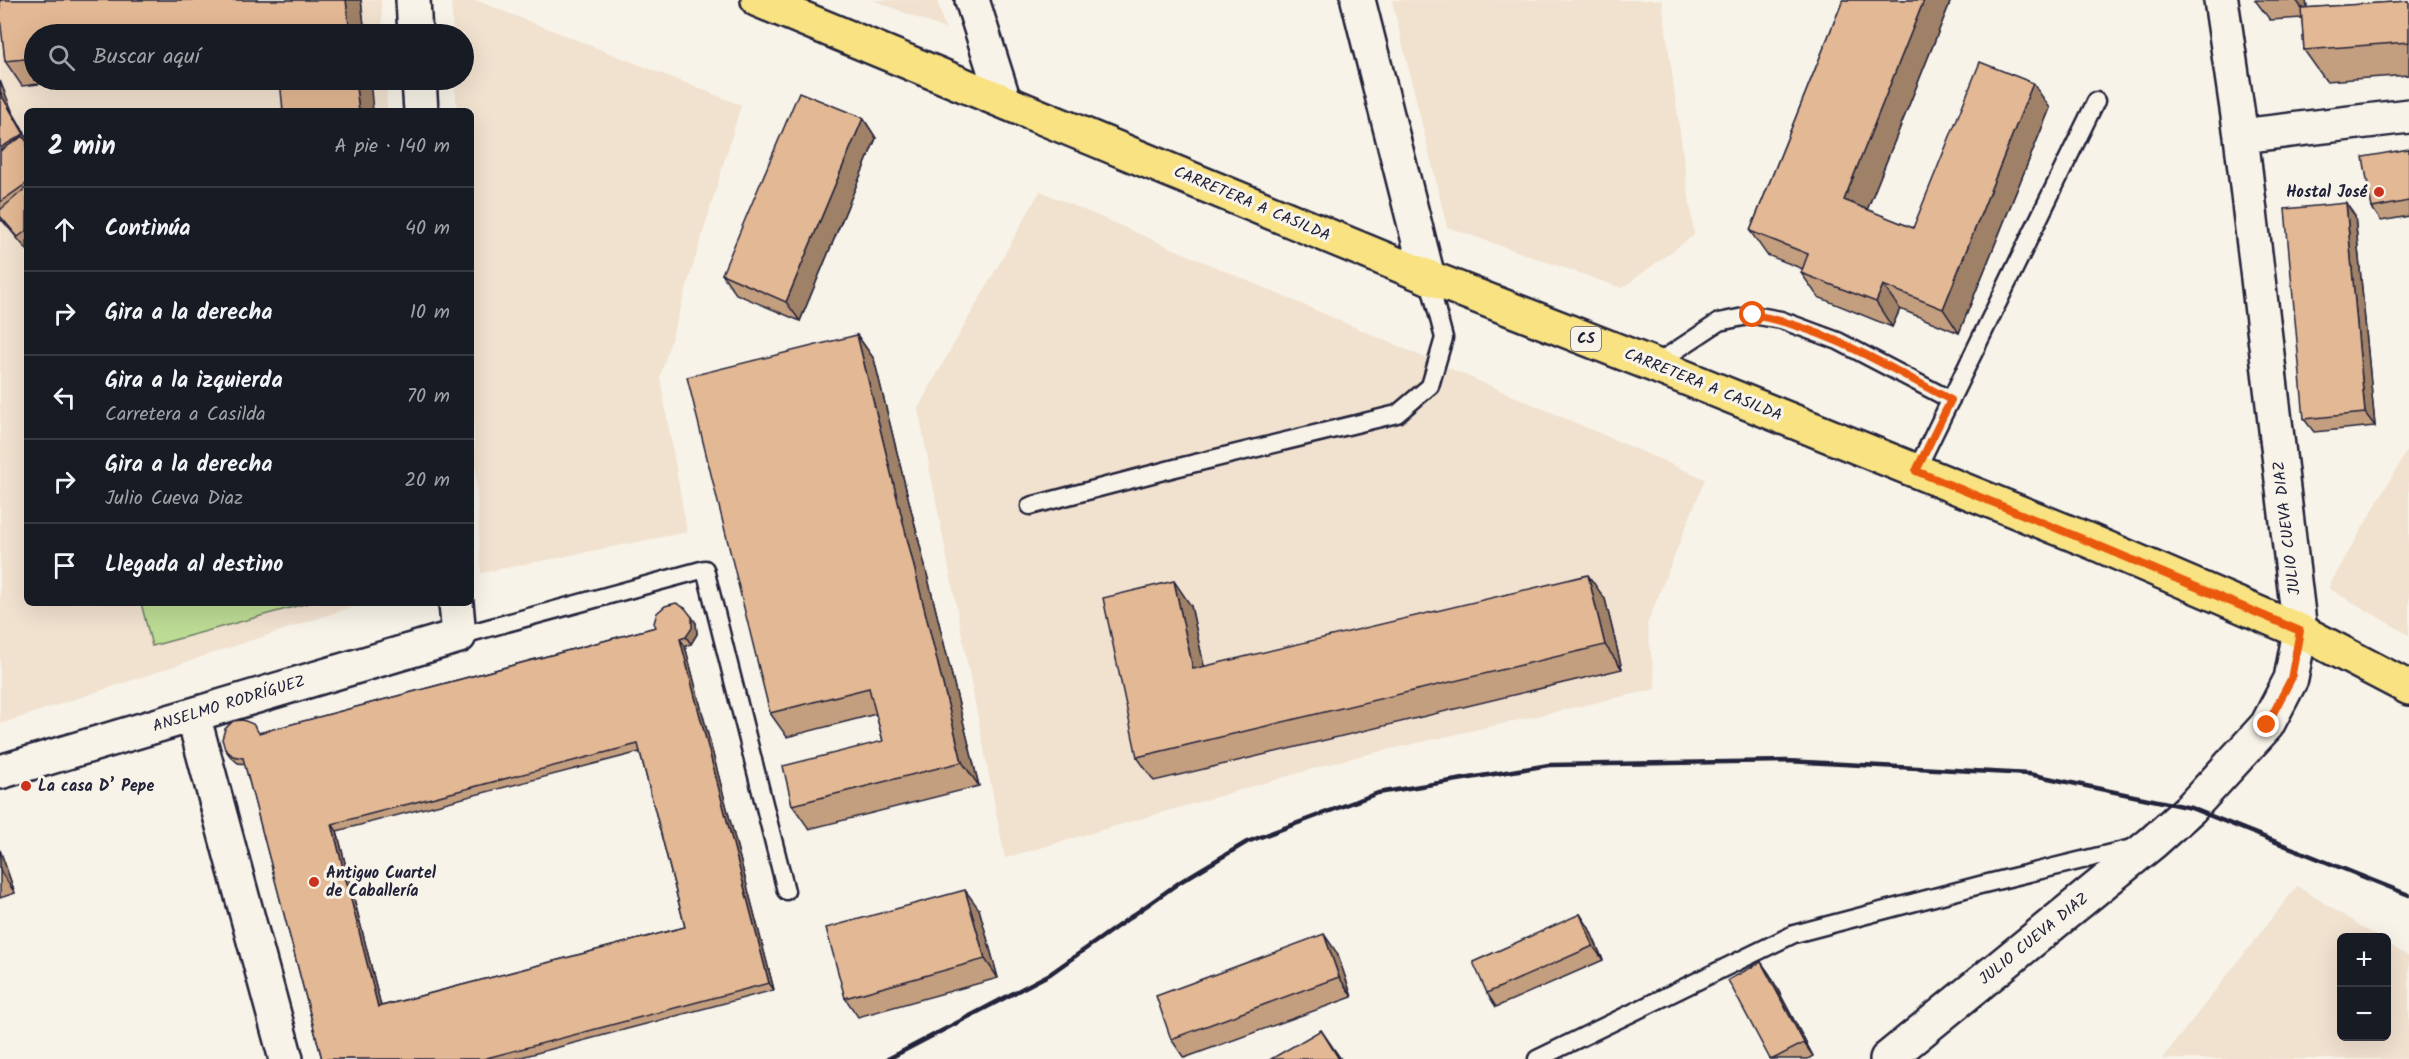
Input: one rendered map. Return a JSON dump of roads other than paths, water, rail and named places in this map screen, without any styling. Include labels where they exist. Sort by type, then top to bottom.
[{"type":"main road","name":"CARRETERA A CASILDA","points":[[758,0],[1428,277],[1654,365],[2090,542],[2300,631],[2409,688]]},
{"type":"street","points":[[413,0],[414,24]]},
{"type":"street","points":[[972,0],[1004,101]]},
{"type":"street","points":[[1358,0],[1428,277]]},
{"type":"street","name":"JULIO CUEVA DIAZ","points":[[1887,1059],[2152,843],[2191,808],[2267,725],[2291,679],[2300,631],[2241,136],[2221,0]]},
{"type":"street","points":[[419,90],[421,108]]},
{"type":"street","points":[[2241,136],[2409,116]]},
{"type":"street","points":[[456,606],[459,636]]},
{"type":"street","name":"ANSELMO RODRÍGUEZ","points":[[0,772],[459,636]]},
{"type":"street","points":[[193,715],[286,1059]]},
{"type":"lane","points":[[1916,471],[2096,101]]},
{"type":"lane","points":[[1030,506],[1397,414],[1430,386],[1444,338],[1428,277]]},
{"type":"lane","points":[[1654,365],[1719,322],[1753,315],[1781,320],[1838,341],[1951,400]]},
{"type":"lane","points":[[459,636],[705,569],[786,891]]},
{"type":"lane","points":[[1538,1059],[1794,934],[2152,843]]},
{"type":"railway","points":[[888,1059],[1050,974],[1180,882],[1247,842],[1378,793],[1549,765],[1787,761],[2029,774],[2191,808],[2409,895]]},
{"type":"place","name":"Hostal José","points":[[2379,192]]},
{"type":"place","name":"La casa D’ Pepe","points":[[26,786]]},
{"type":"place","name":"Antiguo Cuartel de Caballería","points":[[314,882]]}]
